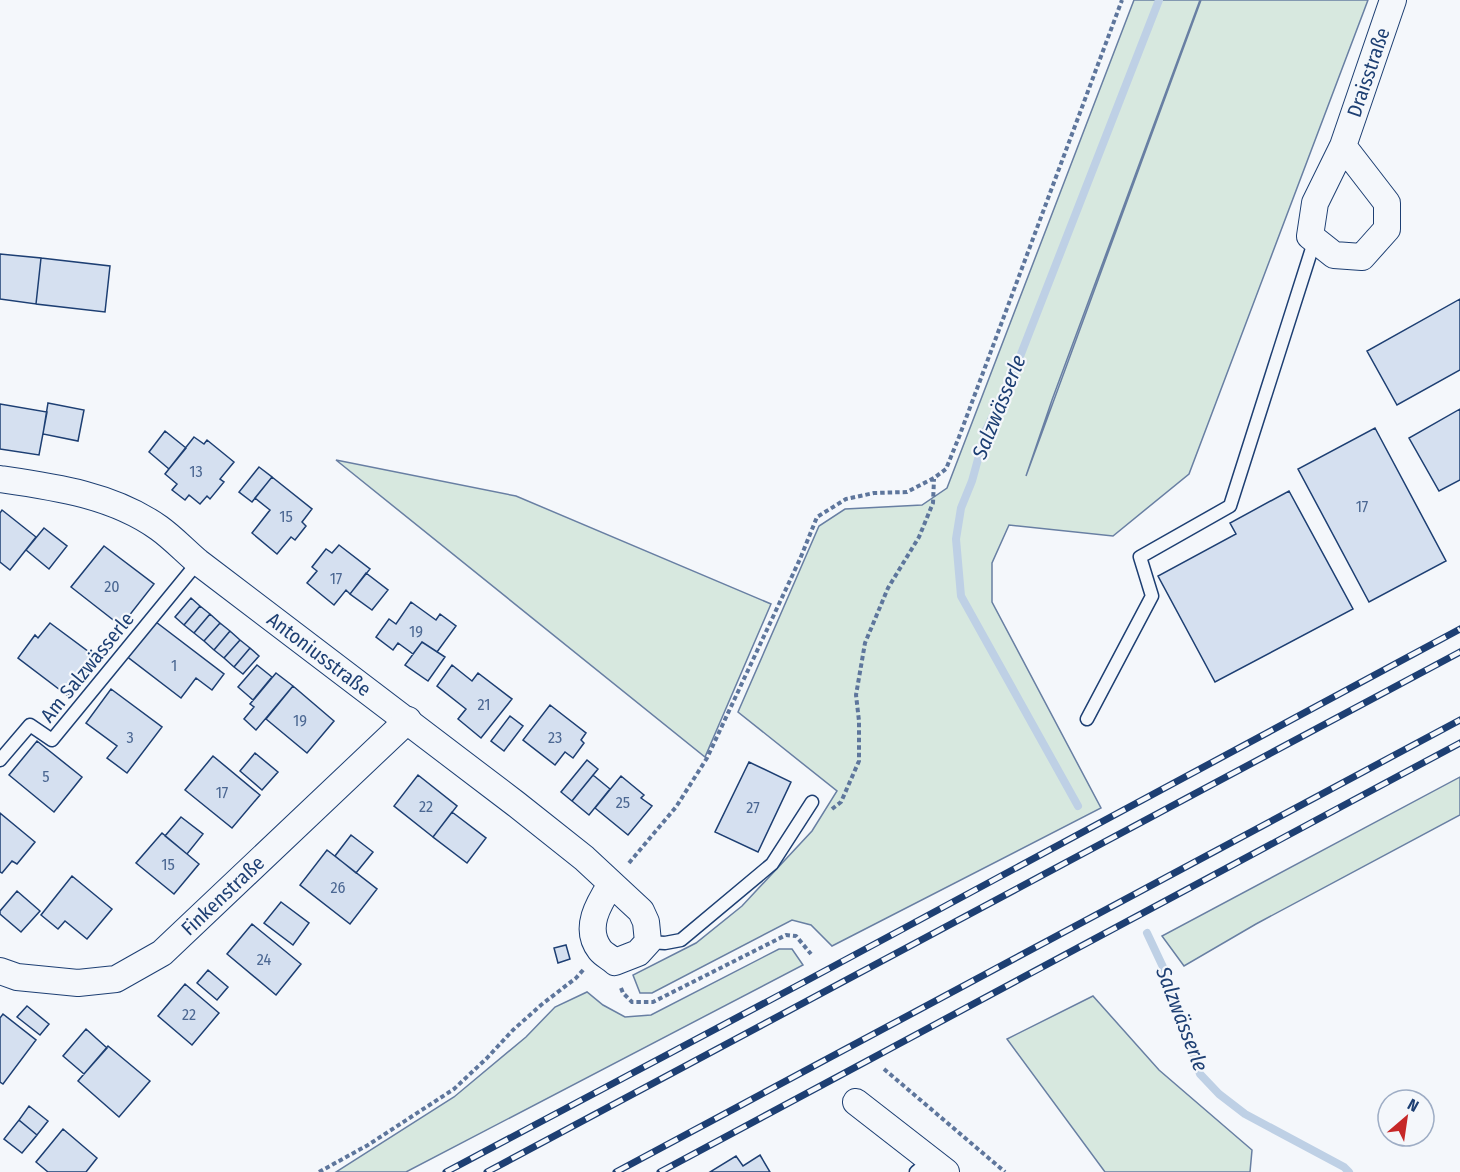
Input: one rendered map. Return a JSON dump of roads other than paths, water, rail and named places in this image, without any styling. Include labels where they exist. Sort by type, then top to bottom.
[{"type":"street","name":"Draisstraße","points":[[1315,239],[1310,236],[1315,203],[1343,146],[1393,0]]},
{"type":"street","points":[[1315,239],[1334,255],[1362,257],[1387,229],[1387,202],[1343,146]]},
{"type":"street","name":"Antoniusstraße","points":[[0,479],[94,497],[127,510],[159,528],[198,562],[408,720],[576,851],[641,911],[646,922],[648,942]]},
{"type":"street","name":"Finkenstraße","points":[[0,971],[17,977],[78,983],[116,979],[162,953],[408,720]]},
{"type":"street","points":[[611,885],[595,910],[593,935],[608,956],[638,953],[648,942]]},
{"type":"street","points":[[856,1102],[931,1168]]},
{"type":"lane","points":[[1087,719],[1152,596],[1140,557],[1230,506],[1315,239]]},
{"type":"lane","name":"Am Salzwässerle","points":[[0,760],[30,725],[52,740],[198,562]]},
{"type":"lane","points":[[648,942],[665,943],[681,940],[772,864],[812,802]]},
{"type":"waterway","name":"Salzwässerle","points":[[1078,806],[961,596],[956,539],[961,508],[972,481],[986,430],[1012,377],[1159,0]]},
{"type":"waterway","name":"Salzwässerle","points":[[1147,933],[1163,967],[1200,1074],[1219,1094],[1245,1114],[1344,1167],[1349,1172]]},
{"type":"railway","points":[[446,1172],[1460,629]]},
{"type":"railway","points":[[487,1172],[1460,652]]},
{"type":"railway","points":[[616,1172],[1460,720]]},
{"type":"railway","points":[[660,1172],[1460,743]]}]
